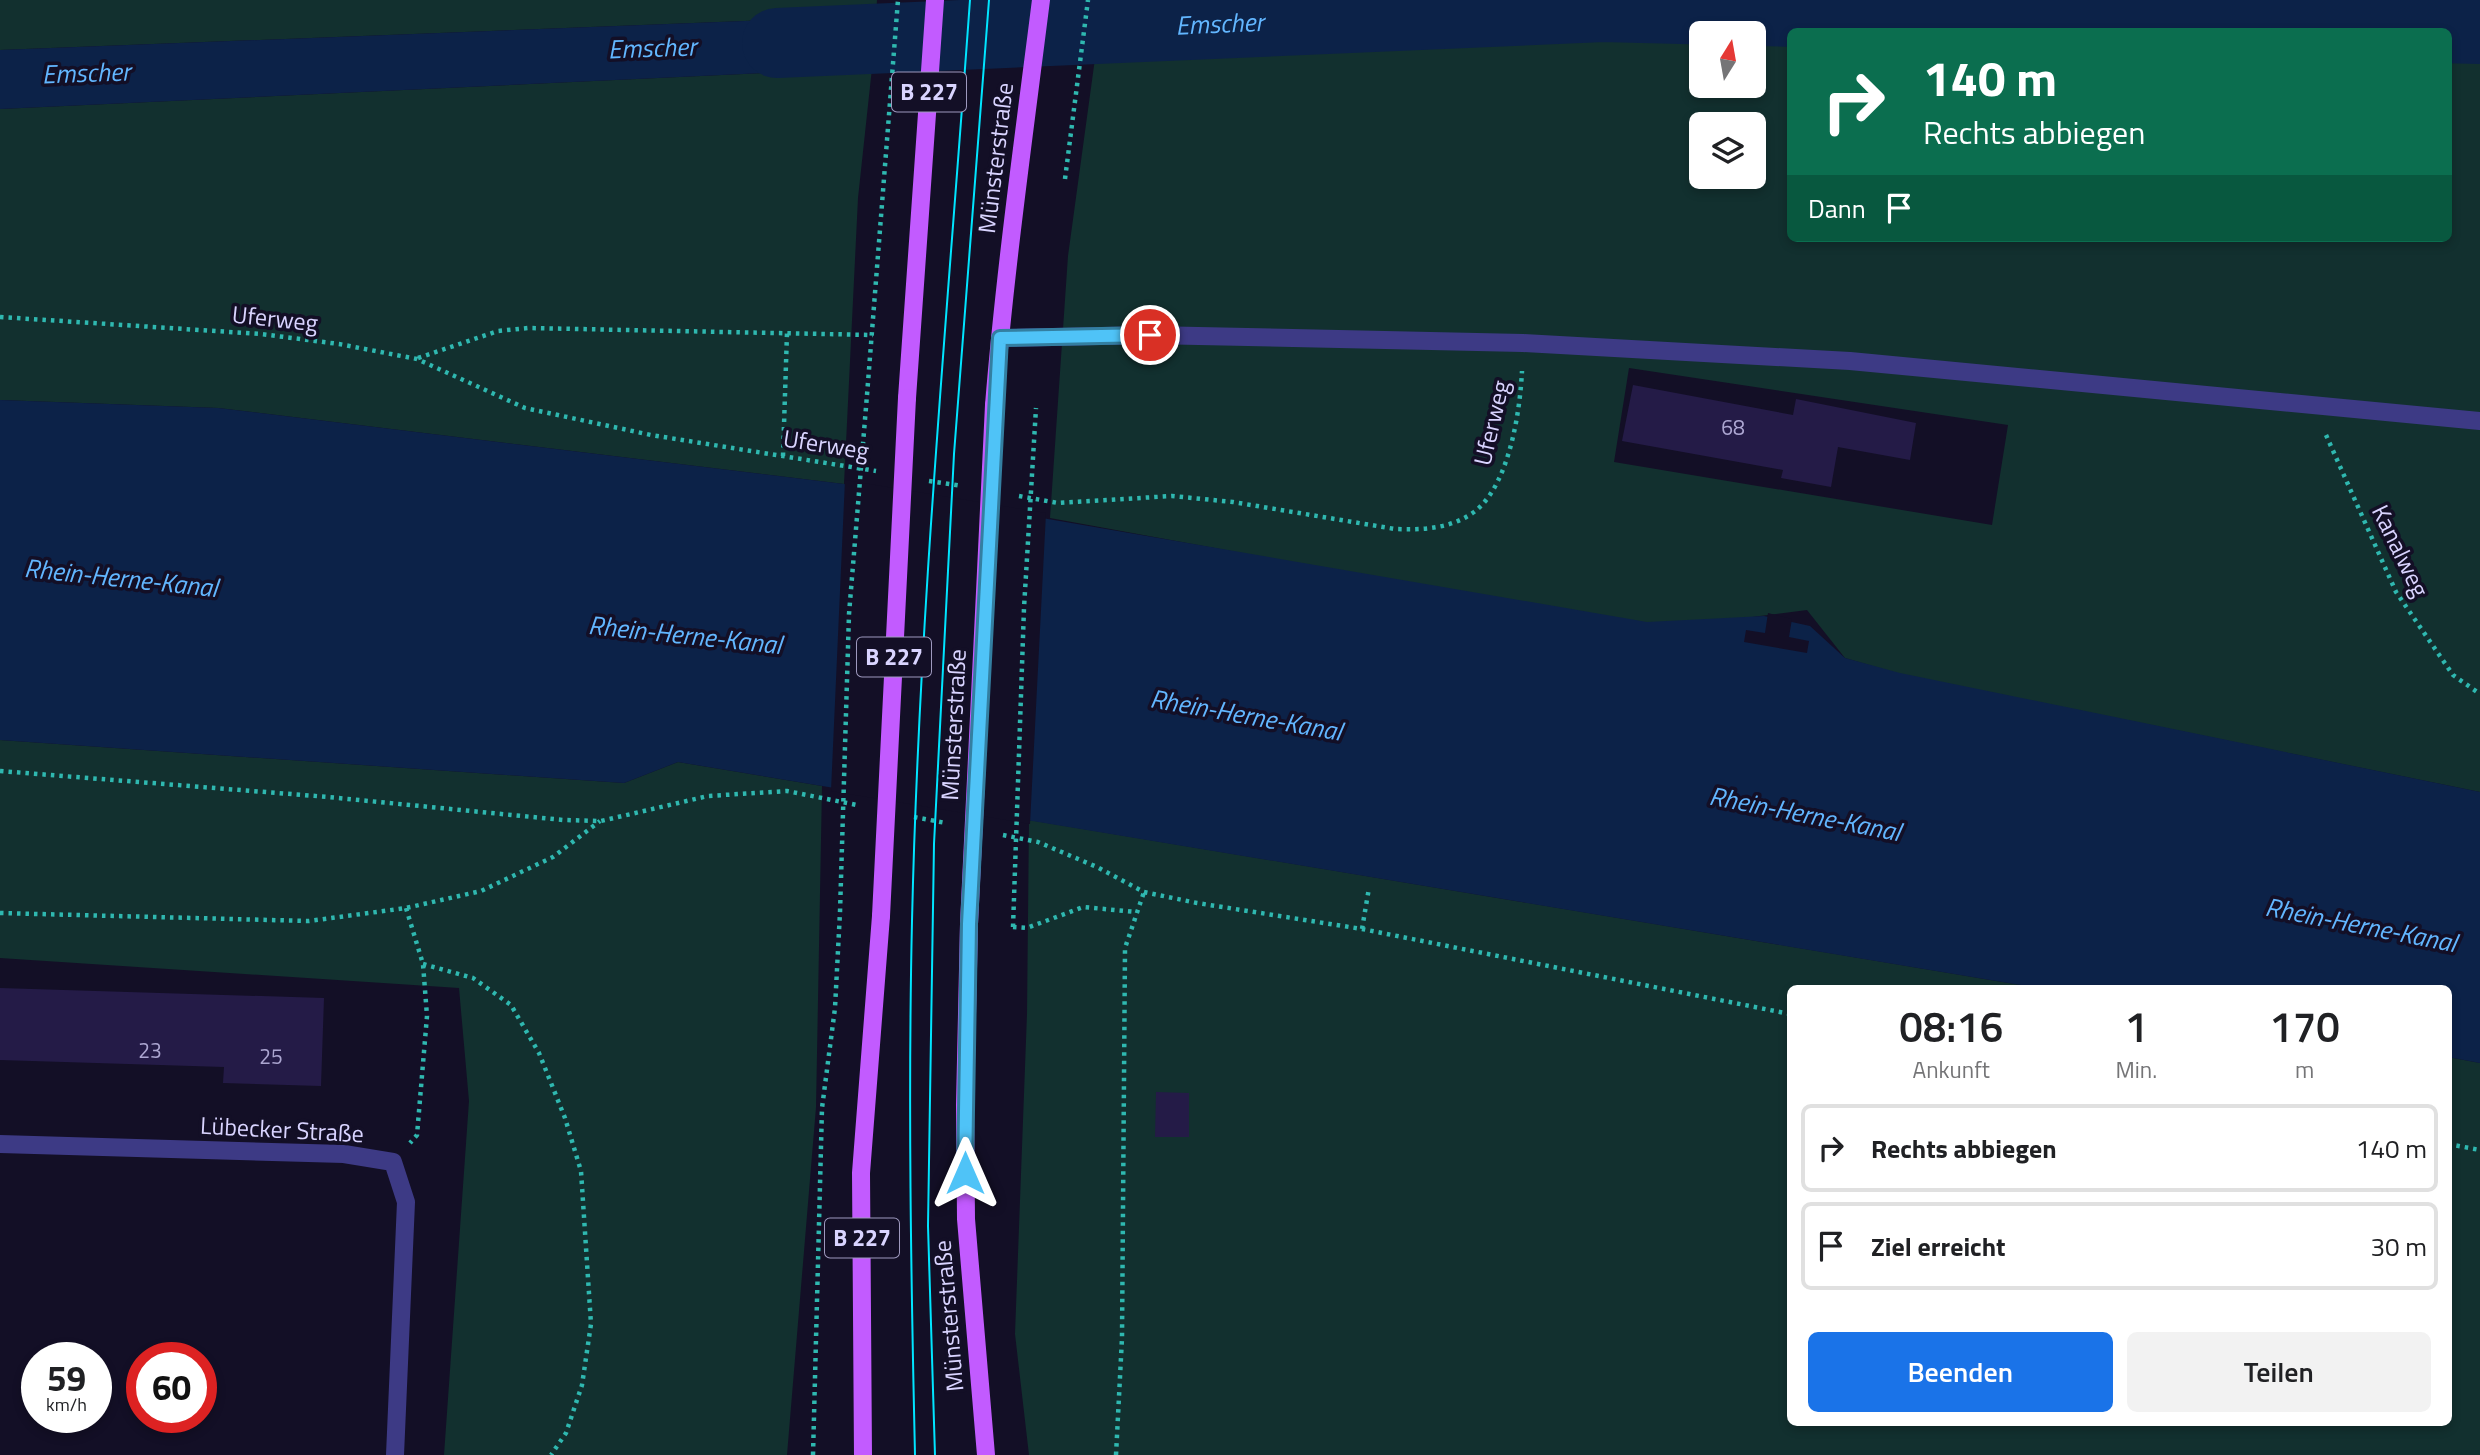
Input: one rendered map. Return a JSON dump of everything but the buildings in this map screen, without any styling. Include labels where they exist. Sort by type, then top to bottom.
[{"type":"main road","name":"B 227","points":[[863,1455],[861,1173],[881,916],[907,398],[935,0]]},
{"type":"main road","name":"Münsterstraße","points":[[986,1455],[966,1219],[965,1105],[969,924],[994,405],[1041,0]]},
{"type":"street","points":[[1000,338],[1150,335],[1523,343],[1850,361],[2480,421]]},
{"type":"street","name":"Lübecker Straße","points":[[0,1144],[344,1154],[393,1162],[406,1202],[395,1455]]},
{"type":"path","points":[[813,1455],[822,1108],[835,1008],[849,614],[898,0]]},
{"type":"path","points":[[1065,179],[1088,0]]},
{"type":"path","name":"Uferweg","points":[[0,317],[261,334],[339,344],[417,359],[524,408],[651,435],[888,473]]},
{"type":"path","points":[[417,359],[498,331],[528,328],[873,335]]},
{"type":"path","points":[[782,456],[787,334]]},
{"type":"path","name":"Uferweg","points":[[1006,494],[1058,503],[1172,496],[1246,504],[1395,529],[1440,528],[1473,513],[1485,502],[1495,486],[1518,410],[1523,343]]},
{"type":"path","name":"Kanalweg","points":[[2312,406],[2396,592],[2453,675],[2480,694]]},
{"type":"path","points":[[1036,408],[1024,608],[1013,927],[1027,928],[1083,907],[1136,912]]},
{"type":"path","points":[[928,480],[967,487]]},
{"type":"path","points":[[0,771],[328,797],[563,820],[601,821],[708,796],[787,791],[866,807]]},
{"type":"path","points":[[906,815],[959,826]]},
{"type":"path","points":[[0,913],[309,921],[406,908],[481,891],[553,857],[601,821]]},
{"type":"path","points":[[998,834],[1038,842],[1097,867],[1144,892],[1362,929],[1787,1013]]},
{"type":"path","points":[[1362,929],[1370,888]]},
{"type":"path","points":[[1116,1455],[1122,1338],[1125,948],[1144,892]]},
{"type":"path","points":[[393,1162],[417,1135],[427,1016],[423,964],[406,908]]},
{"type":"path","points":[[423,964],[473,978],[511,1006],[539,1054],[565,1118],[581,1171],[591,1324],[582,1385],[566,1433],[551,1455]]},
{"type":"path","points":[[2452,1145],[2480,1150]]},
{"type":"green space","points":[[0,0],[877,0],[876,16],[0,50]]},
{"type":"green space","points":[[1103,0],[2480,0],[2480,792],[1900,674],[1845,658],[1807,610],[1657,629],[1050,518],[1068,256]],"holes":[[[1629,368],[2008,425],[1992,525],[1614,462]]]},
{"type":"green space","points":[[872,68],[858,198],[844,484],[218,408],[0,400],[0,109]]},
{"type":"green space","points":[[0,740],[624,783],[678,762],[822,786],[816,1107],[787,1455],[444,1455],[469,1101],[459,988],[0,958]]},
{"type":"green space","points":[[1029,820],[2021,985],[1787,985],[1787,1426],[2452,1426],[2452,1058],[2480,1063],[2480,1455],[1029,1455],[1015,1334],[1027,1014]]},
{"type":"water","points":[[876,16],[872,68],[0,109],[0,50]]},
{"type":"water","name":"Rhein-Herne-Kanal","points":[[0,400],[218,408],[844,484],[1647,622],[1764,616],[1810,626],[1845,658],[1900,673],[2480,792],[2480,1063],[2452,1058],[2452,985],[2021,985],[678,762],[624,783],[0,740]]},
{"type":"pier","points":[[845,480],[1046,513],[1030,824],[831,791]]},
{"type":"pier","points":[[1768,613],[1792,619],[1789,637],[1809,641],[1807,653],[1744,642],[1746,630],[1765,633]]},
{"type":"waterway","name":"Emscher","points":[[777,43],[1603,7],[2440,28]]},
{"type":"waterway","name":"Emscher","points":[[2452,28],[2480,29]]},
{"type":"tram line","points":[[915,1455],[910,1121],[916,806],[935,460],[970,0]]},
{"type":"tram line","points":[[935,1455],[928,1226],[934,844],[954,454],[989,0]]},
{"type":"route","points":[[965,1173],[969,924],[994,405],[1000,338],[1150,335]]}]
